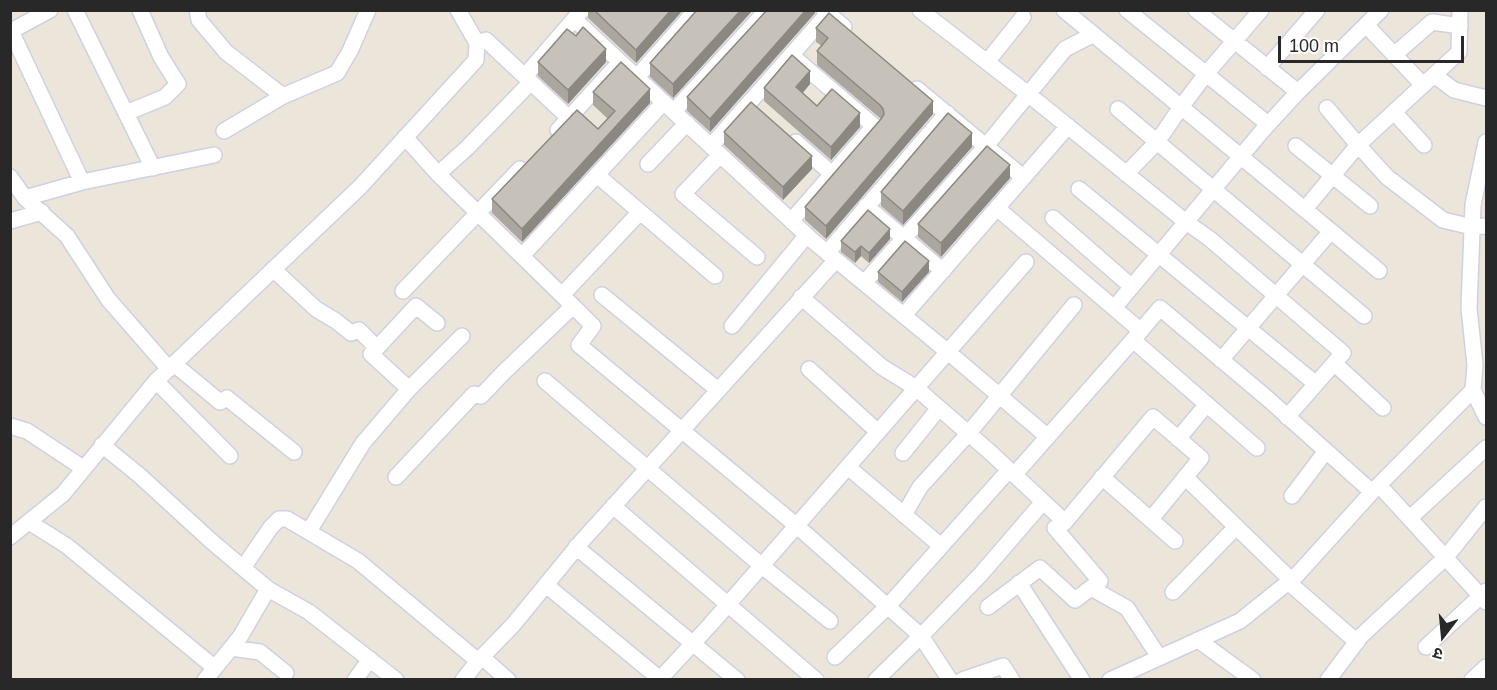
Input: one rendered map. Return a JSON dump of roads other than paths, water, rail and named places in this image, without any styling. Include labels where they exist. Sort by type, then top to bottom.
[{"type":"street","points":[[50,10],[11,30],[82,182]]},
{"type":"street","points":[[75,10],[153,168]]},
{"type":"street","points":[[126,113],[165,97],[178,84],[161,57],[140,10]]},
{"type":"street","points":[[197,10],[199,20],[226,52],[283,96]]},
{"type":"street","points":[[224,131],[283,96],[337,74],[368,10]]},
{"type":"street","points":[[10,537],[63,494],[156,381],[360,187],[476,60],[477,43],[458,10]]},
{"type":"street","points":[[637,77],[696,10]]},
{"type":"street","points":[[522,256],[597,175],[767,10]]},
{"type":"street","points":[[920,10],[1210,239],[1343,352],[1287,417]]},
{"type":"street","points":[[1127,10],[1268,124]]},
{"type":"street","points":[[1126,174],[1157,142],[1206,74],[1261,10]]},
{"type":"street","points":[[1114,308],[1268,124],[1381,10]]},
{"type":"street","points":[[1305,208],[1358,145],[1459,52],[1460,10]]},
{"type":"street","points":[[1065,11],[1379,271]]},
{"type":"street","points":[[1267,68],[1317,11]]},
{"type":"street","points":[[758,257],[683,194],[715,150],[828,12],[855,37]]},
{"type":"street","points":[[1198,12],[1298,92]]},
{"type":"street","points":[[438,174],[467,148],[528,79],[578,15],[620,62],[807,236],[1048,437]]},
{"type":"street","points":[[987,62],[1023,18]]},
{"type":"street","points":[[1394,55],[1432,22],[1460,26]]},
{"type":"street","points":[[1366,26],[1394,55],[1429,80],[1454,90],[1486,98]]},
{"type":"street","points":[[864,283],[986,146],[1065,49],[1092,35]]},
{"type":"street","points":[[477,43],[486,40],[569,118]]},
{"type":"street","points":[[791,56],[874,126],[791,221]]},
{"type":"street","points":[[550,138],[620,62]]},
{"type":"street","points":[[910,83],[1023,177]]},
{"type":"street","points":[[1327,108],[1388,177],[1443,220],[1479,226]]},
{"type":"street","points":[[1118,109],[1364,316]]},
{"type":"street","points":[[1394,112],[1424,145]]},
{"type":"street","points":[[463,680],[513,625],[576,547],[801,297],[866,206],[947,113]]},
{"type":"street","points":[[648,164],[687,123]]},
{"type":"street","points":[[904,315],[1068,126]]},
{"type":"street","points":[[783,131],[832,174]]},
{"type":"street","points":[[405,137],[438,174],[593,326],[579,345],[797,526],[888,606],[921,636],[950,680]]},
{"type":"street","points":[[1486,142],[1473,205],[1479,226],[1469,308],[1475,365],[1473,390],[1486,417]]},
{"type":"street","points":[[1296,146],[1370,206]]},
{"type":"street","points":[[25,198],[82,182],[213,155]]},
{"type":"street","points":[[403,291],[534,155]]},
{"type":"street","points":[[597,175],[715,276]]},
{"type":"street","points":[[10,177],[25,198],[67,236],[108,299],[171,366],[220,402],[226,398],[294,452]]},
{"type":"street","points":[[1078,189],[1316,384]]},
{"type":"street","points":[[866,206],[943,270]]},
{"type":"street","points":[[998,209],[1114,308],[1137,335],[1207,404],[1257,448]]},
{"type":"street","points":[[10,221],[42,212]]},
{"type":"street","points":[[396,477],[474,394],[481,396],[504,372],[640,212]]},
{"type":"street","points":[[1053,218],[1132,287]]},
{"type":"street","points":[[1221,360],[1331,231]]},
{"type":"street","points":[[732,326],[807,236]]},
{"type":"street","points":[[546,585],[660,679],[729,604],[1026,262]]},
{"type":"street","points":[[273,269],[316,309],[351,333],[359,330],[377,348]]},
{"type":"street","points":[[602,295],[718,390]]},
{"type":"street","points":[[801,297],[882,367],[916,388],[1065,522]]},
{"type":"street","points":[[904,515],[920,487],[969,434],[1074,305]]},
{"type":"street","points":[[409,389],[371,354],[416,306],[437,323]]},
{"type":"street","points":[[836,657],[888,606],[1011,472],[1048,437],[1160,308],[1326,452],[1410,518],[1485,596],[1426,647]]},
{"type":"street","points":[[309,531],[363,443],[409,389],[462,336]]},
{"type":"street","points":[[1334,363],[1383,408]]},
{"type":"street","points":[[809,369],[878,432]]},
{"type":"street","points":[[156,381],[230,456]]},
{"type":"street","points":[[545,381],[830,621]]},
{"type":"street","points":[[1110,680],[1240,621],[1289,581],[1375,489],[1473,390]]},
{"type":"street","points":[[1178,439],[1207,404]]},
{"type":"street","points":[[903,453],[939,408]]},
{"type":"street","points":[[988,607],[1041,568],[1075,600],[1100,581],[1055,528],[1065,522],[1153,417],[1201,458],[1150,519]]},
{"type":"street","points":[[10,426],[27,431],[83,468]]},
{"type":"street","points":[[102,445],[268,589],[309,612],[396,680]]},
{"type":"street","points":[[1410,518],[1486,448]]},
{"type":"street","points":[[1292,496],[1326,452]]},
{"type":"street","points":[[848,467],[941,546]]},
{"type":"street","points":[[1102,477],[1175,541]]},
{"type":"street","points":[[1185,477],[1289,581],[1356,642]]},
{"type":"street","points":[[876,680],[981,574],[1043,502]]},
{"type":"street","points":[[613,506],[816,680]]},
{"type":"street","points":[[1334,677],[1361,636],[1446,556],[1486,507]]},
{"type":"street","points":[[243,568],[271,527],[279,519],[287,519],[358,561],[508,680]]},
{"type":"street","points":[[29,522],[67,546],[210,674],[240,637],[268,589]]},
{"type":"street","points":[[1173,592],[1236,526]]},
{"type":"street","points":[[576,547],[737,680]]},
{"type":"street","points":[[1019,583],[1082,680]]},
{"type":"street","points":[[1091,588],[1128,608],[1159,657]]},
{"type":"street","points":[[1198,640],[1249,678]]},
{"type":"street","points":[[231,648],[260,652],[288,677]]},
{"type":"street","points":[[355,680],[370,659]]},
{"type":"street","points":[[962,680],[1003,666],[1012,680]]},
{"type":"street","points":[[1472,680],[1486,667]]}]
